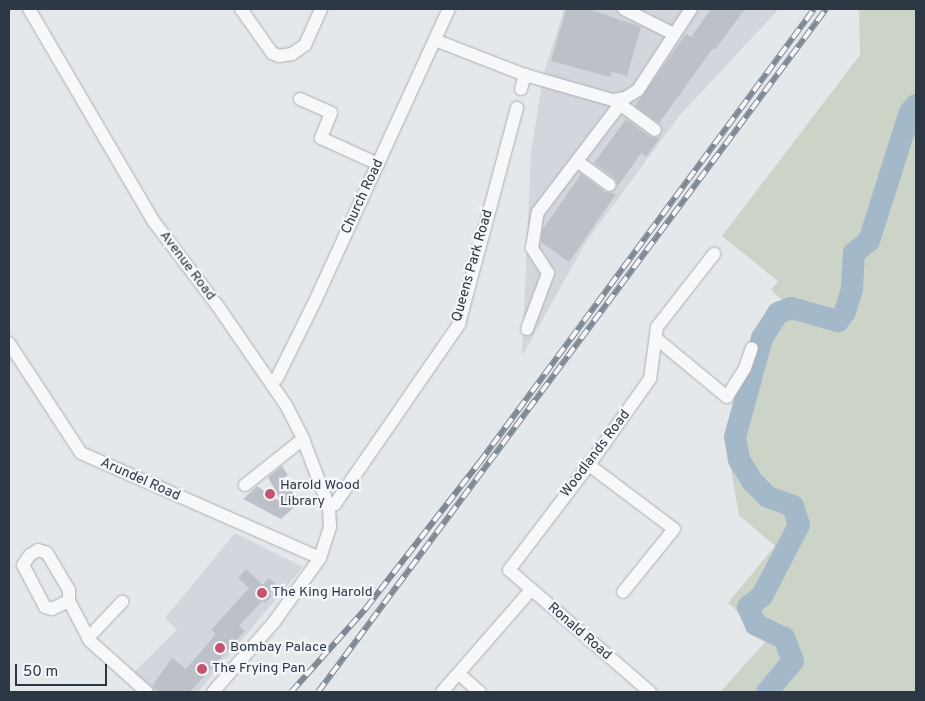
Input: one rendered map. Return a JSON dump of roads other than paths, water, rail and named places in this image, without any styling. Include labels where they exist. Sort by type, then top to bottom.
[{"type":"street","name":"Avenue Road","points":[[29,9],[149,215],[271,382],[303,439],[330,507],[330,528],[320,558],[284,610],[213,692]]},
{"type":"street","points":[[244,10],[272,53],[279,56],[292,54],[305,45],[320,9]]},
{"type":"street","name":"Church Road","points":[[271,382],[277,378],[449,9]]},
{"type":"street","points":[[624,9],[674,34]]},
{"type":"street","points":[[527,329],[548,273],[532,248],[538,212],[623,102],[638,90],[674,34],[686,11]]},
{"type":"street","points":[[435,40],[525,75],[623,102],[655,130]]},
{"type":"street","points":[[521,89],[525,75]]},
{"type":"street","points":[[300,99],[331,113],[321,138],[378,164]]},
{"type":"street","name":"Queens Park Road","points":[[330,507],[335,504],[459,324],[516,108]]},
{"type":"street","points":[[578,162],[610,185]]},
{"type":"street","points":[[714,254],[657,334],[727,397],[745,368],[752,348]]},
{"type":"street","name":"Woodlands Road","points":[[509,570],[590,465],[650,379],[657,334]]},
{"type":"street","name":"Arundel Road","points":[[9,343],[81,453],[320,558]]},
{"type":"street","points":[[245,485],[303,439]]},
{"type":"street","points":[[590,465],[674,529],[623,592]]},
{"type":"street","points":[[69,601],[52,609],[45,607],[23,565],[30,555],[38,550],[47,553],[69,590],[69,601],[88,638],[144,691]]},
{"type":"street","name":"Ronald Road","points":[[509,570],[650,692]]},
{"type":"street","points":[[442,692],[531,590]]},
{"type":"street","points":[[88,638],[122,602]]},
{"type":"street","points":[[459,674],[480,692]]},
{"type":"waterway","points":[[767,692],[793,661],[784,638],[756,625],[748,607],[762,596],[799,525],[793,506],[768,497],[752,481],[739,459],[735,437],[762,338],[778,313],[791,308],[838,321],[845,312],[852,289],[854,253],[869,241],[910,112],[916,105]]},
{"type":"railway","points":[[291,692],[366,608],[479,463],[814,9]]},
{"type":"railway","points":[[318,692],[826,9]]},
{"type":"place","name":"Harold Wood Library","points":[[270,494]]},
{"type":"place","name":"The King Harold","points":[[262,593]]},
{"type":"place","name":"Bombay Palace","points":[[220,648]]},
{"type":"place","name":"The Frying Pan","points":[[202,669]]}]
